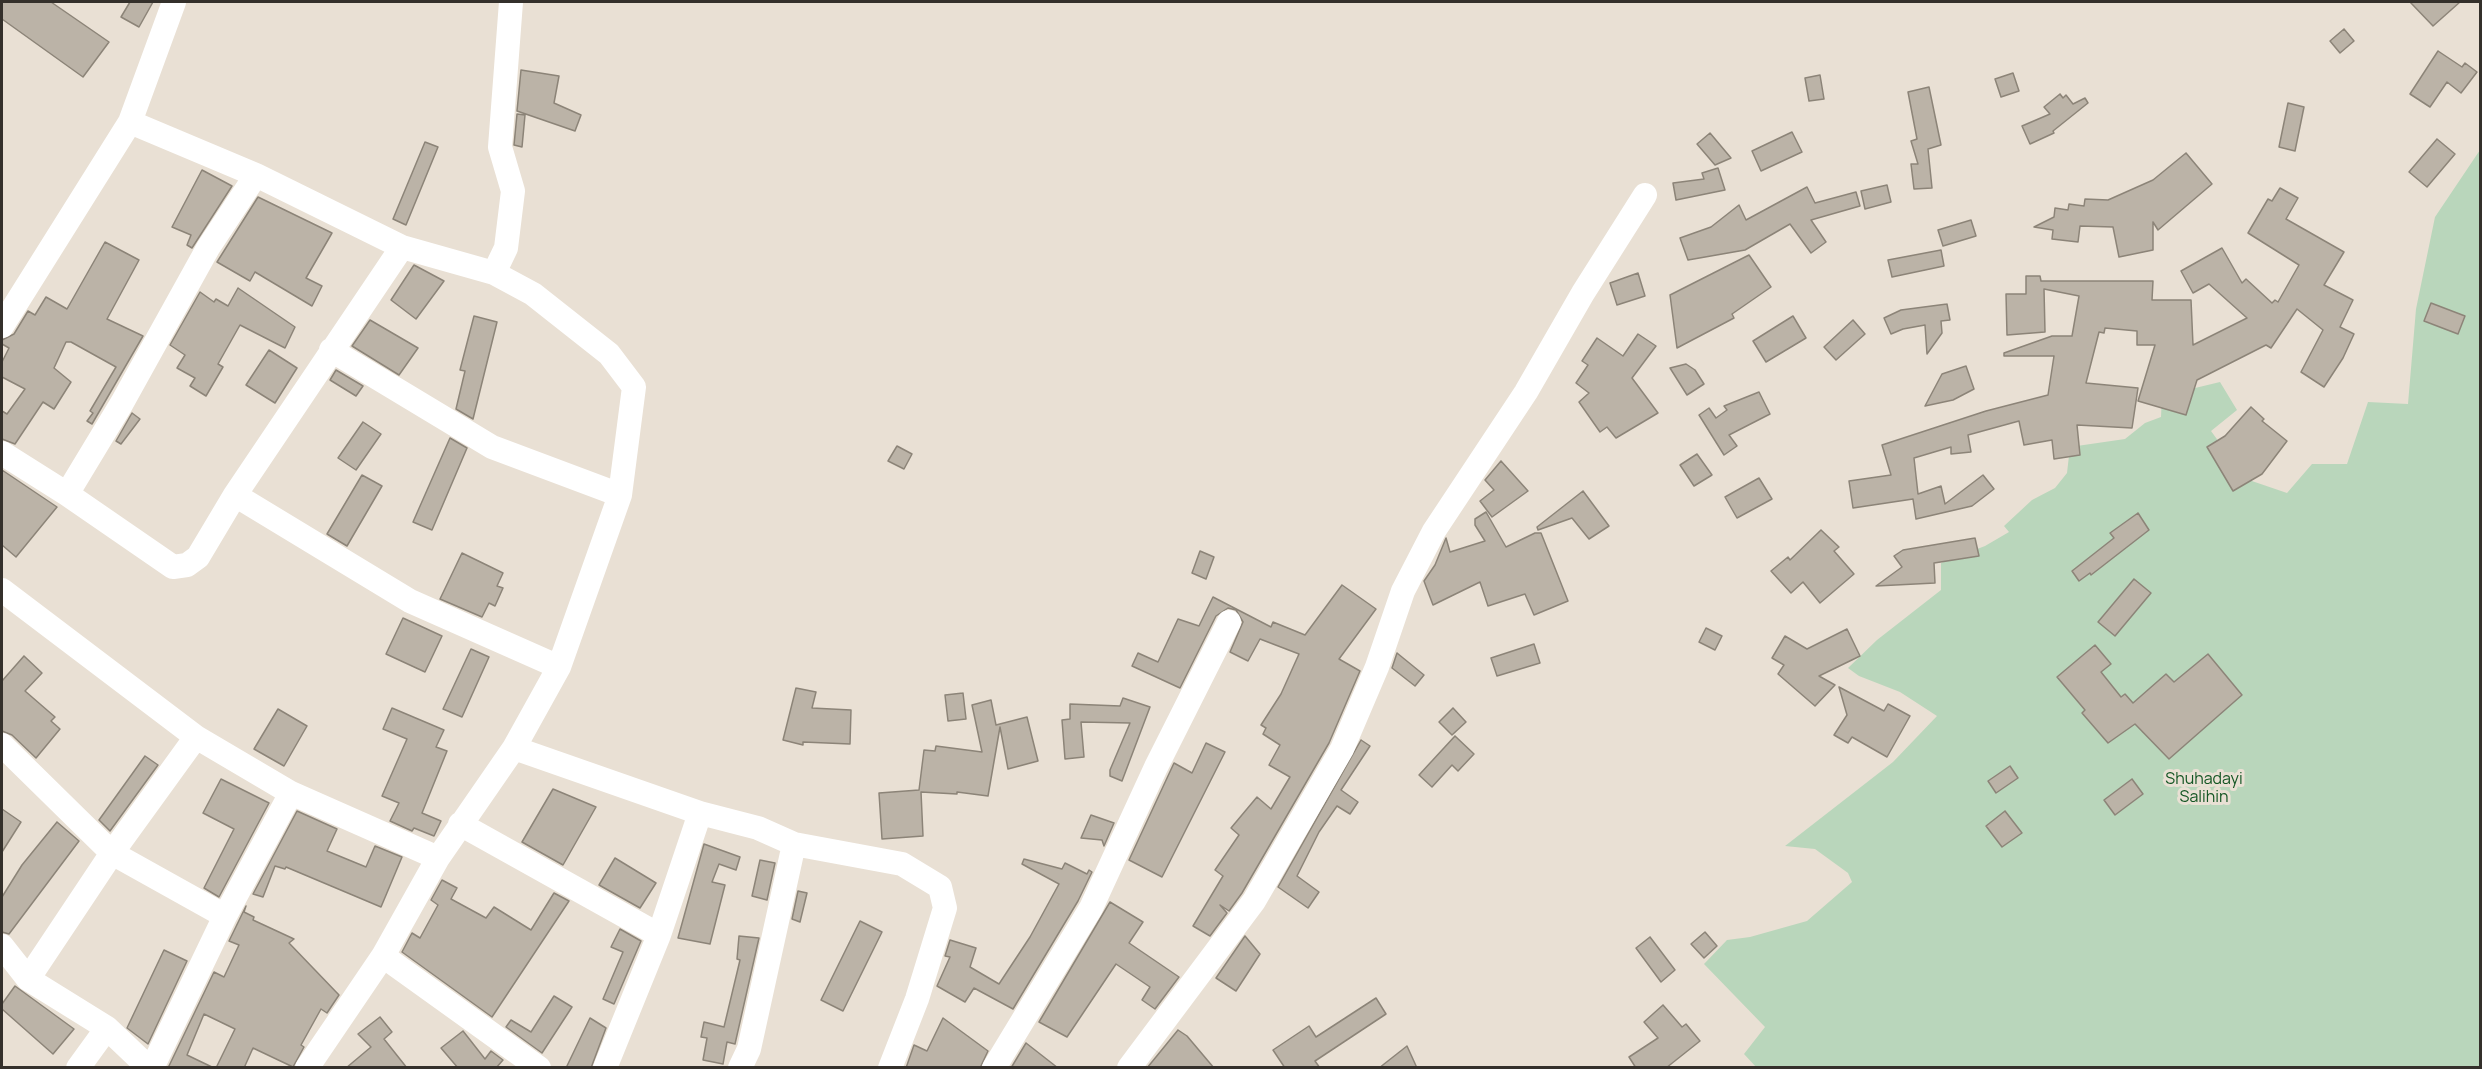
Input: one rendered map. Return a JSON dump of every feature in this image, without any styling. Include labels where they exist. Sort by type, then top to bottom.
[{"type":"street","points":[[2,326],[130,122],[174,2]]},
{"type":"street","points":[[494,273],[506,248],[513,190],[500,147],[511,2]]},
{"type":"street","points":[[130,122],[256,175],[402,247],[494,273],[533,294],[609,354],[634,387],[620,495],[559,667],[514,748],[438,858],[383,956],[308,1068]]},
{"type":"street","points":[[67,494],[122,403],[208,248],[256,175]]},
{"type":"street","points":[[1129,1068],[1254,902],[1342,749],[1377,667],[1403,591],[1434,531],[1526,392],[1582,293],[1645,195]]},
{"type":"street","points":[[2,453],[67,494],[173,567],[187,565],[198,557],[235,495],[402,247]]},
{"type":"street","points":[[331,350],[492,447],[620,495]]},
{"type":"street","points":[[235,495],[410,601],[559,667]]},
{"type":"street","points":[[2,590],[196,737],[291,793],[438,858]]},
{"type":"street","points":[[994,1068],[1091,908],[1156,767],[1229,622]]},
{"type":"street","points":[[28,979],[112,853],[196,737]]},
{"type":"street","points":[[2,745],[112,853],[225,915]]},
{"type":"street","points":[[514,748],[700,813],[758,828],[794,844],[902,864],[940,886],[945,908],[917,999],[890,1068]]},
{"type":"street","points":[[2,946],[28,979],[107,1028],[151,1068],[225,915],[291,793]]},
{"type":"street","points":[[605,1068],[659,935],[700,813]]},
{"type":"street","points":[[460,824],[659,935]]},
{"type":"street","points":[[740,1068],[749,1049],[794,844]]},
{"type":"street","points":[[383,956],[539,1068]]},
{"type":"street","points":[[78,1068],[107,1028]]},
{"type":"green space","name":"Shuhadayi Salihin","points":[[2480,150],[2480,1067],[1756,1067],[1744,1054],[1765,1027],[1704,964],[1727,940],[1750,937],[1807,921],[1852,882],[1848,873],[1815,849],[1785,846],[1893,762],[1937,716],[1900,692],[1859,676],[1848,668],[1877,640],[1941,590],[1941,563],[1985,546],[2009,532],[2004,526],[2032,500],[2055,488],[2067,473],[2070,447],[2125,439],[2145,423],[2161,417],[2162,396],[2220,382],[2237,410],[2211,431],[2246,479],[2287,493],[2312,464],[2347,464],[2368,402],[2408,404],[2416,309],[2435,217]]},
{"type":"building","points":[[2,2],[51,2],[109,42],[83,77],[2,19]]},
{"type":"building","points":[[130,2],[153,2],[139,27],[121,17]]},
{"type":"building","points":[[2410,2],[2460,2],[2433,26]]},
{"type":"building","points":[[2344,29],[2354,41],[2340,53],[2330,41]]},
{"type":"building","points":[[2438,51],[2462,67],[2465,63],[2477,72],[2461,93],[2447,82],[2430,107],[2410,94]]},
{"type":"building","points":[[521,70],[559,76],[554,103],[581,115],[575,131],[517,111]]},
{"type":"building","points":[[2013,73],[2019,91],[2001,97],[1995,79]]},
{"type":"building","points":[[1820,75],[1824,99],[1809,101],[1805,78]]},
{"type":"building","points":[[1929,87],[1941,145],[1928,149],[1932,188],[1914,189],[1911,164],[1918,164],[1911,141],[1917,139],[1908,92]]},
{"type":"building","points":[[2060,94],[2063,98],[2066,95],[2073,104],[2085,98],[2088,103],[2053,131],[2054,133],[2030,144],[2022,126],[2050,114],[2044,107]]},
{"type":"building","points":[[2288,103],[2304,107],[2295,151],[2279,147]]},
{"type":"building","points":[[517,114],[525,115],[522,147],[514,145]]},
{"type":"building","points":[[1792,132],[1802,152],[1761,171],[1752,151]]},
{"type":"building","points":[[1710,133],[1731,158],[1715,165],[1697,144]]},
{"type":"building","points":[[2437,139],[2455,154],[2427,187],[2409,172]]},
{"type":"building","points":[[425,142],[438,147],[406,225],[393,219]]},
{"type":"building","points":[[2186,153],[2212,184],[2158,230],[2153,222],[2153,250],[2119,257],[2113,227],[2080,226],[2078,242],[2052,239],[2053,230],[2034,227],[2054,217],[2055,208],[2068,210],[2069,204],[2084,206],[2085,199],[2108,200],[2153,180]]},
{"type":"building","points":[[1718,168],[1725,190],[1676,200],[1673,183],[1704,179],[1702,173]]},
{"type":"building","points":[[202,170],[232,186],[192,248],[187,245],[191,235],[172,227]]},
{"type":"building","points":[[1887,185],[1891,202],[1865,209],[1861,191]]},
{"type":"building","points":[[1807,187],[1815,203],[1856,192],[1860,206],[1811,220],[1826,242],[1811,253],[1790,224],[1745,250],[1688,260],[1680,238],[1711,227],[1739,205],[1746,220]]},
{"type":"building","points":[[2280,188],[2298,198],[2286,219],[2344,252],[2324,285],[2353,300],[2340,327],[2354,334],[2343,358],[2324,387],[2301,372],[2323,330],[2297,309],[2271,348],[2266,345],[2197,380],[2186,415],[2138,401],[2155,345],[2137,345],[2137,331],[2105,328],[2104,333],[2099,332],[2086,383],[2138,388],[2132,428],[2077,425],[2080,455],[2054,459],[2052,440],[2024,445],[2019,421],[1968,435],[1971,452],[1951,454],[1951,447],[1914,458],[1918,494],[1941,486],[1945,504],[1983,475],[1994,489],[1972,506],[1916,519],[1913,499],[1853,508],[1849,481],[1891,475],[1882,445],[1986,411],[2048,395],[2054,356],[2004,356],[2004,353],[2052,336],[2072,336],[2079,296],[2044,289],[2045,332],[2007,335],[2006,294],[2026,294],[2026,276],[2040,276],[2041,281],[2153,281],[2152,300],[2191,300],[2193,345],[2247,318],[2209,284],[2193,293],[2181,271],[2222,248],[2242,283],[2246,279],[2272,303],[2275,300],[2278,302],[2299,265],[2248,233],[2268,199],[2272,201]]},
{"type":"building","points":[[258,197],[332,233],[306,278],[322,286],[312,306],[255,272],[250,281],[217,262]]},
{"type":"building","points":[[1971,220],[1976,236],[1943,246],[1938,230]]},
{"type":"building","points":[[105,242],[139,260],[107,319],[143,336],[92,424],[87,421],[93,413],[90,411],[116,367],[71,342],[66,342],[54,368],[71,382],[54,409],[43,402],[15,444],[2,439],[2,411],[7,414],[25,389],[2,377],[2,362],[9,348],[2,344],[2,340],[14,334],[28,311],[35,315],[46,297],[67,309]]},
{"type":"building","points":[[1941,250],[1944,266],[1892,277],[1888,260]]},
{"type":"building","points":[[1749,255],[1771,287],[1732,314],[1734,318],[1677,348],[1670,295]]},
{"type":"building","points":[[414,265],[444,281],[416,319],[391,300]]},
{"type":"building","points":[[1638,273],[1645,296],[1617,305],[1610,283]]},
{"type":"building","points":[[238,288],[295,327],[285,348],[240,325],[218,364],[223,367],[206,396],[190,386],[195,378],[177,368],[185,355],[170,345],[200,292],[214,302],[216,299],[228,306]]},
{"type":"building","points":[[2431,303],[2465,316],[2458,334],[2424,321]]},
{"type":"building","points":[[1947,304],[1950,320],[1941,321],[1942,333],[1927,354],[1925,325],[1891,334],[1884,318],[1901,310]]},
{"type":"building","points":[[474,316],[497,322],[473,419],[456,409],[465,371],[460,370]]},
{"type":"building","points":[[1793,316],[1806,338],[1766,362],[1753,341]]},
{"type":"building","points":[[370,320],[418,348],[399,375],[352,346]]},
{"type":"building","points":[[1853,320],[1865,334],[1836,360],[1824,347]]},
{"type":"building","points":[[1638,334],[1656,346],[1632,378],[1658,413],[1616,438],[1607,427],[1600,432],[1579,402],[1589,393],[1576,383],[1588,365],[1582,361],[1597,338],[1623,356]]},
{"type":"building","points":[[269,350],[297,368],[275,403],[246,385]]},
{"type":"building","points":[[1686,364],[1695,370],[1704,384],[1687,395],[1670,368]]},
{"type":"building","points":[[1966,366],[1974,389],[1953,400],[1925,406],[1942,374]]},
{"type":"building","points":[[336,370],[363,386],[356,396],[330,380]]},
{"type":"building","points":[[1759,392],[1770,414],[1729,435],[1737,446],[1724,455],[1699,415],[1709,408],[1716,418],[1727,410],[1724,406]]},
{"type":"building","points":[[2251,407],[2264,419],[2262,421],[2287,441],[2262,474],[2233,491],[2207,447],[2225,436]]},
{"type":"building","points":[[132,413],[140,419],[121,444],[116,441]]},
{"type":"building","points":[[363,422],[381,434],[356,470],[338,458]]},
{"type":"building","points":[[450,438],[467,448],[432,530],[413,522]]},
{"type":"building","points":[[897,446],[912,454],[904,469],[888,461]]},
{"type":"building","points":[[1697,454],[1712,475],[1694,486],[1680,465]]},
{"type":"building","points":[[1501,461],[1528,491],[1492,517],[1480,501],[1494,490],[1485,480]]},
{"type":"building","points":[[2,470],[57,507],[16,557],[2,545]]},
{"type":"building","points":[[362,475],[382,486],[347,546],[327,534]]},
{"type":"building","points":[[1759,478],[1772,499],[1737,518],[1725,497]]},
{"type":"building","points":[[1583,491],[1609,526],[1589,539],[1572,518],[1538,530],[1537,527]]},
{"type":"building","points":[[1486,512],[1506,547],[1535,533],[1541,533],[1568,601],[1534,615],[1525,594],[1488,606],[1480,582],[1433,605],[1424,581],[1435,565],[1446,538],[1450,552],[1485,541],[1475,525],[1475,519]]},
{"type":"building","points":[[2138,513],[2149,530],[2091,575],[2090,573],[2079,581],[2072,571],[2114,538],[2110,533]]},
{"type":"building","points":[[1821,530],[1839,547],[1834,551],[1854,574],[1820,603],[1803,582],[1791,593],[1771,571],[1788,557],[1790,560]]},
{"type":"building","points":[[1975,538],[1979,556],[1934,563],[1935,583],[1876,586],[1902,567],[1894,556],[1903,550]]},
{"type":"building","points":[[1200,551],[1214,557],[1206,579],[1192,573]]},
{"type":"building","points":[[462,553],[503,573],[497,586],[503,588],[495,606],[489,603],[482,617],[440,599]]},
{"type":"building","points":[[2134,579],[2151,593],[2115,636],[2098,622]]},
{"type":"building","points":[[1342,585],[1376,609],[1339,659],[1360,671],[1329,743],[1242,893],[1229,911],[1220,905],[1227,913],[1210,936],[1193,926],[1223,876],[1215,870],[1239,835],[1231,828],[1257,797],[1271,809],[1290,777],[1269,765],[1280,745],[1263,734],[1266,728],[1261,725],[1281,694],[1299,654],[1260,639],[1248,661],[1230,652],[1243,622],[1236,610],[1228,608],[1216,616],[1180,688],[1132,666],[1138,653],[1158,662],[1178,619],[1199,626],[1213,597],[1271,627],[1273,622],[1305,635]]},
{"type":"building","points":[[403,618],[442,636],[425,672],[386,654]]},
{"type":"building","points":[[1706,628],[1722,636],[1715,650],[1699,642]]},
{"type":"building","points":[[1847,629],[1860,656],[1819,676],[1835,685],[1815,706],[1778,674],[1784,665],[1772,658],[1785,636],[1807,649]]},
{"type":"building","points":[[1534,644],[1540,663],[1497,676],[1491,658]]},
{"type":"building","points":[[2095,645],[2111,664],[2101,672],[2121,697],[2125,694],[2133,703],[2166,674],[2174,682],[2208,654],[2242,695],[2169,759],[2135,724],[2108,743],[2082,713],[2085,710],[2057,677]]},
{"type":"building","points":[[471,649],[489,657],[462,717],[443,709]]},
{"type":"building","points":[[1397,653],[1424,675],[1415,686],[1392,668]]},
{"type":"building","points":[[24,656],[42,673],[25,691],[55,717],[51,721],[60,729],[36,758],[12,735],[2,731],[2,681]]},
{"type":"building","points":[[1839,687],[1884,711],[1888,704],[1910,716],[1887,757],[1852,737],[1848,743],[1834,735],[1847,715]]},
{"type":"building","points":[[796,688],[816,692],[812,708],[851,710],[850,744],[803,742],[803,745],[783,740]]},
{"type":"building","points":[[963,693],[966,719],[948,721],[945,695]]},
{"type":"building","points":[[1123,698],[1150,707],[1122,781],[1110,776],[1110,770],[1130,723],[1081,722],[1084,757],[1065,759],[1062,720],[1070,719],[1070,704],[1120,706]]},
{"type":"building","points":[[991,700],[996,725],[1027,717],[1038,761],[1008,769],[1000,727],[988,796],[957,792],[957,794],[921,792],[923,836],[882,839],[879,793],[919,790],[924,750],[935,751],[936,746],[982,752],[972,705]]},
{"type":"building","points":[[392,708],[444,730],[436,747],[447,751],[422,813],[441,821],[434,836],[414,828],[412,831],[390,821],[399,803],[382,796],[407,739],[383,729]]},
{"type":"building","points":[[1453,708],[1466,722],[1452,735],[1439,722]]},
{"type":"building","points":[[278,709],[307,726],[284,766],[254,749]]},
{"type":"building","points":[[1455,736],[1474,754],[1458,771],[1452,765],[1432,787],[1419,775]]},
{"type":"building","points":[[1361,740],[1370,746],[1341,790],[1358,802],[1350,814],[1337,806],[1319,832],[1297,876],[1319,892],[1308,908],[1278,887]]},
{"type":"building","points":[[1206,743],[1225,752],[1162,877],[1129,860],[1174,763],[1192,773]]},
{"type":"building","points":[[145,756],[158,765],[110,831],[99,820]]},
{"type":"building","points":[[2010,766],[2018,778],[1996,793],[1988,781]]},
{"type":"building","points":[[221,779],[269,803],[219,897],[204,888],[234,829],[203,813]]},
{"type":"building","points":[[2132,779],[2143,794],[2115,815],[2104,800]]},
{"type":"building","points":[[553,789],[596,807],[563,865],[522,842]]},
{"type":"building","points":[[2,809],[21,822],[2,852]]},
{"type":"building","points":[[297,811],[337,829],[327,851],[366,867],[375,846],[402,857],[381,907],[286,867],[285,869],[275,866],[263,897],[253,894]]},
{"type":"building","points":[[2005,811],[2022,833],[2002,847],[1986,826]]},
{"type":"building","points":[[1091,815],[1114,823],[1104,846],[1102,840],[1081,838]]},
{"type":"building","points":[[57,822],[79,841],[9,934],[2,932],[2,897],[22,865]]},
{"type":"building","points":[[704,844],[740,857],[736,870],[719,864],[712,882],[725,885],[710,944],[678,938]]},
{"type":"building","points":[[615,858],[656,883],[640,908],[599,885]]},
{"type":"building","points":[[1024,859],[1062,869],[1065,863],[1087,874],[1089,870],[1092,872],[1078,901],[1013,1009],[974,988],[965,1002],[937,986],[950,957],[945,956],[950,940],[976,948],[970,967],[999,984],[1030,937],[1059,884],[1022,864]]},
{"type":"building","points":[[760,860],[775,863],[767,900],[752,896]]},
{"type":"building","points":[[442,880],[457,888],[451,899],[486,918],[494,907],[531,930],[554,893],[569,901],[492,1017],[402,952],[412,933],[420,938],[438,905],[431,900]]},
{"type":"building","points":[[798,891],[807,893],[800,922],[792,919]]},
{"type":"building","points":[[1110,902],[1143,922],[1129,943],[1179,977],[1155,1009],[1142,1000],[1150,987],[1116,964],[1067,1037],[1039,1022]]},
{"type":"building","points":[[246,906],[244,912],[254,917],[253,920],[294,939],[289,943],[339,995],[327,1013],[321,1009],[301,1045],[304,1047],[293,1067],[253,1048],[244,1068],[216,1068],[235,1029],[204,1014],[187,1055],[214,1068],[168,1068],[214,972],[224,977],[239,945],[229,941]]},
{"type":"building","points":[[860,921],[882,932],[843,1011],[821,1000]]},
{"type":"building","points":[[620,929],[641,941],[614,1004],[603,999],[623,952],[611,947]]},
{"type":"building","points":[[1705,932],[1717,946],[1704,958],[1691,944]]},
{"type":"building","points":[[739,936],[759,938],[735,1044],[727,1042],[723,1064],[703,1060],[707,1038],[701,1037],[704,1022],[724,1027],[740,960],[737,959]]},
{"type":"building","points":[[1245,936],[1260,954],[1236,991],[1216,978]]},
{"type":"building","points":[[1650,937],[1675,970],[1661,982],[1636,948]]},
{"type":"building","points":[[164,950],[187,961],[148,1044],[127,1028]]},
{"type":"building","points":[[15,986],[74,1029],[53,1054],[2,1009],[2,1004]]},
{"type":"building","points":[[554,996],[572,1007],[542,1053],[506,1027],[511,1020],[531,1032]]},
{"type":"building","points":[[1376,998],[1386,1014],[1315,1061],[1320,1068],[1285,1068],[1273,1050],[1309,1026],[1316,1037]]},
{"type":"building","points":[[1663,1005],[1682,1027],[1686,1024],[1700,1041],[1666,1068],[1636,1068],[1629,1057],[1658,1038],[1644,1022]]},
{"type":"building","points":[[380,1017],[392,1032],[384,1039],[407,1068],[346,1068],[371,1047],[358,1034]]},
{"type":"building","points":[[590,1018],[606,1028],[591,1068],[566,1068]]},
{"type":"building","points":[[943,1018],[988,1051],[980,1068],[906,1068],[914,1045],[927,1051]]},
{"type":"building","points":[[1178,1030],[1187,1036],[1214,1068],[1147,1068]]},
{"type":"building","points":[[463,1031],[485,1059],[491,1051],[503,1060],[496,1068],[458,1068],[441,1048]]},
{"type":"building","points":[[1026,1043],[1058,1068],[1011,1068]]},
{"type":"building","points":[[1407,1046],[1417,1068],[1379,1068]]}]
